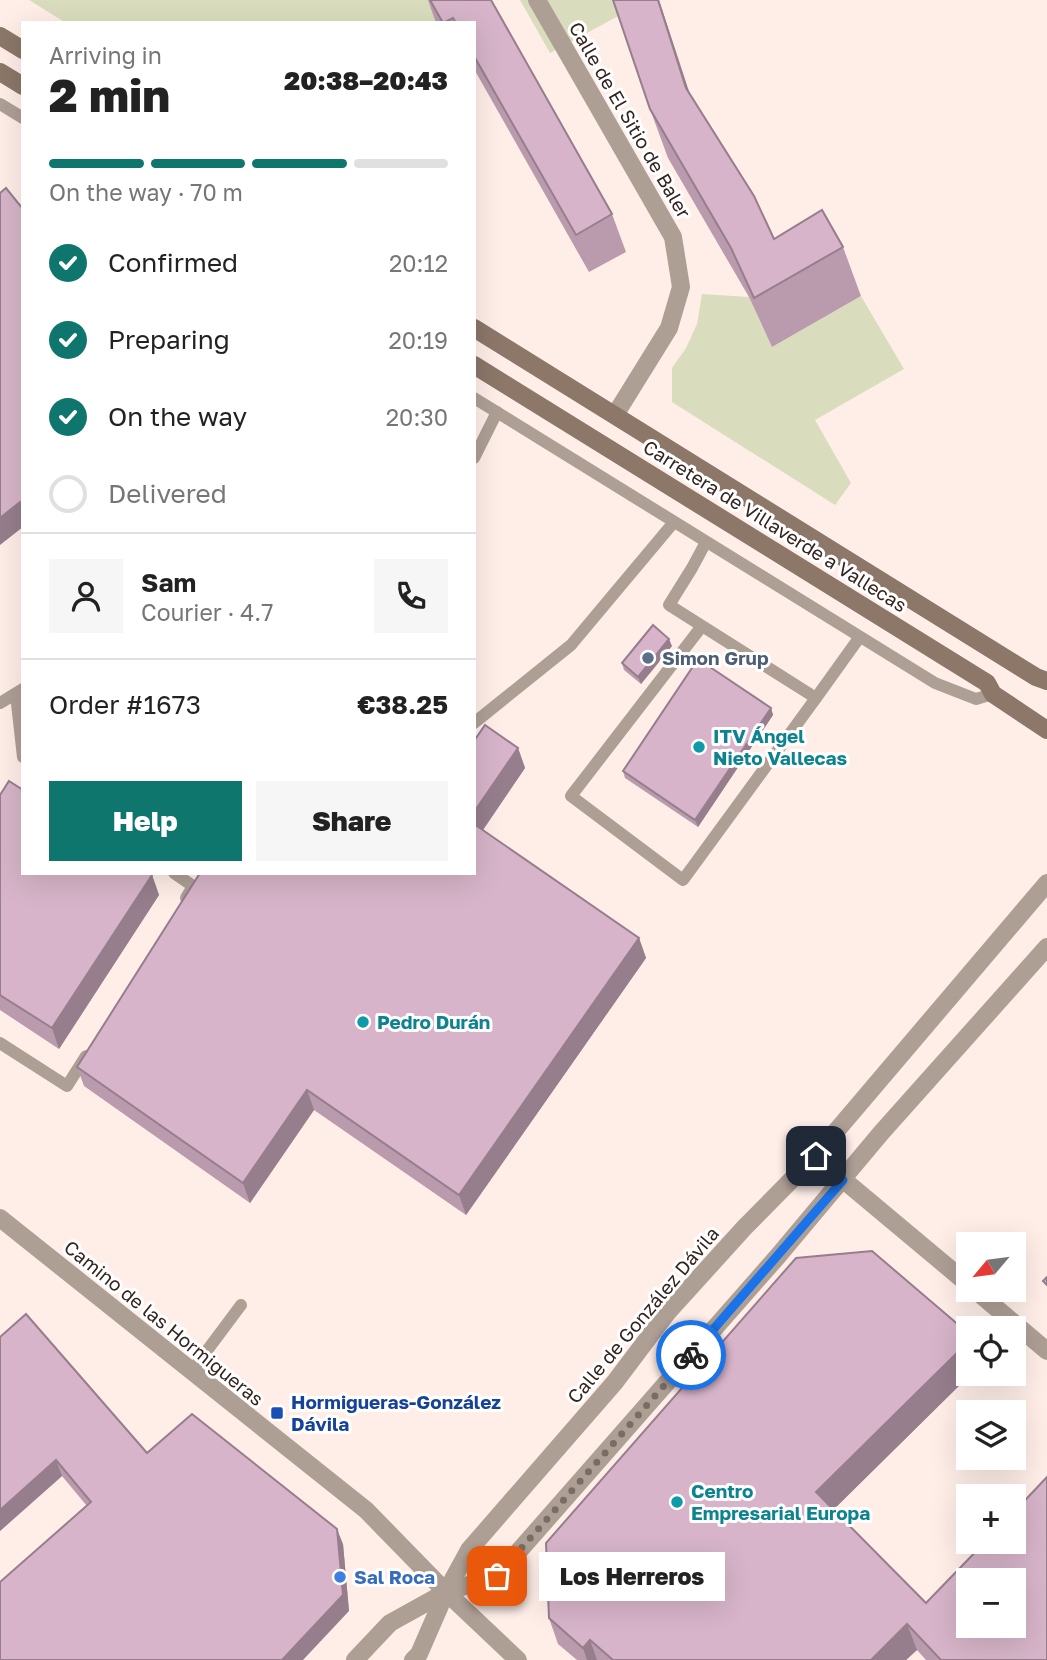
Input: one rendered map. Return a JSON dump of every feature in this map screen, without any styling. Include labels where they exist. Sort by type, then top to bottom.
[{"type":"main road","points":[[0,36],[21,49]]},
{"type":"main road","points":[[0,72],[21,85]]},
{"type":"main road","name":"Carretera de Villaverde a Vallecas","points":[[476,329],[1036,677],[1047,681]]},
{"type":"main road","name":"Carretera de Villaverde a Vallecas","points":[[476,366],[987,682],[993,694],[1047,730]]},
{"type":"street","name":"Calle de El Sitio de Baler","points":[[537,0],[673,237],[681,287],[669,328],[615,415]]},
{"type":"street","name":"Calle de González Dávila","points":[[413,1660],[419,1654],[446,1592],[469,1550],[615,1382],[667,1313],[744,1227],[816,1156],[1047,883]]},
{"type":"street","points":[[355,1660],[390,1623],[446,1592],[497,1576],[881,1133],[1047,947]]},
{"type":"street","points":[[816,1156],[956,1274]]},
{"type":"street","name":"Camino de las Hormigueras","points":[[0,1218],[366,1510],[446,1592],[518,1660]]},
{"type":"street","points":[[989,1302],[1047,1351]]},
{"type":"lane","points":[[0,104],[21,117]]},
{"type":"lane","points":[[476,399],[947,690],[976,699],[993,694]]},
{"type":"lane","points":[[476,454],[497,412]]},
{"type":"lane","points":[[476,721],[571,645],[674,522]]},
{"type":"lane","points":[[705,542],[669,605],[816,698]]},
{"type":"lane","points":[[702,626],[571,796],[683,880],[859,638]]},
{"type":"lane","points":[[0,703],[20,692],[21,714]]},
{"type":"lane","points":[[177,875],[193,886],[178,909]]},
{"type":"lane","points":[[0,1043],[68,1086],[90,1051]]},
{"type":"lane","points":[[191,1372],[241,1305]]},
{"type":"green space","points":[[29,0],[482,0],[445,21],[63,21]]},
{"type":"green space","points":[[520,0],[648,0],[550,53]]},
{"type":"green space","points":[[702,294],[749,297],[772,347],[861,296],[904,369],[815,420],[851,483],[835,505],[672,402],[672,368],[686,348],[697,324]]},
{"type":"building","points":[[430,0],[491,0],[612,214],[576,235],[476,60],[476,21],[455,21],[453,18],[442,21]]},
{"type":"building","points":[[613,0],[658,0],[686,88],[754,196],[774,239],[822,210],[843,247],[754,298],[731,248],[650,109]]},
{"type":"building","points":[[6,188],[21,207],[21,503],[0,518],[0,193]]},
{"type":"building","name":"Simon Grup","points":[[653,625],[669,639],[638,677],[622,663]]},
{"type":"building","name":"ITV Ángel Nieto Vallecas","points":[[698,659],[771,708],[695,820],[623,771]]},
{"type":"building","points":[[485,725],[518,748],[476,809],[476,738]]},
{"type":"building","points":[[9,781],[21,789],[21,875],[152,875],[52,1028],[0,995],[0,795]]},
{"type":"building","name":"Pedro Durán","points":[[476,825],[639,938],[459,1195],[307,1090],[243,1183],[77,1067],[199,875],[476,875]]},
{"type":"building","points":[[872,1251],[956,1323],[956,1354],[816,1492],[926,1603],[956,1572],[956,1638],[1026,1638],[1026,1568],[960,1568],[973,1554],[1026,1554],[1026,1499],[1047,1477],[1047,1660],[941,1660],[907,1624],[871,1660],[613,1660],[590,1640],[583,1648],[549,1618],[546,1543],[796,1258]]},
{"type":"building","points":[[26,1314],[147,1453],[192,1414],[337,1529],[343,1595],[282,1660],[0,1660],[0,1582],[91,1502],[56,1460],[0,1510],[0,1337]]},
{"type":"way so far","points":[[497,1576],[691,1355]]},
{"type":"place","name":"Simon Grup","points":[[648,658]]},
{"type":"place","name":"ITV Ángel Nieto Vallecas","points":[[699,747]]},
{"type":"place","name":"Pedro Durán","points":[[363,1022]]},
{"type":"place","name":"Hormigueras-González Dávila","points":[[277,1413]]},
{"type":"place","name":"Centro Empresarial Europa","points":[[677,1502]]},
{"type":"place","name":"Los Herreros","points":[[497,1576]]},
{"type":"place","name":"Sal Roca","points":[[340,1577]]},
{"type":"route","points":[[691,1355],[843,1180],[816,1156]]}]
